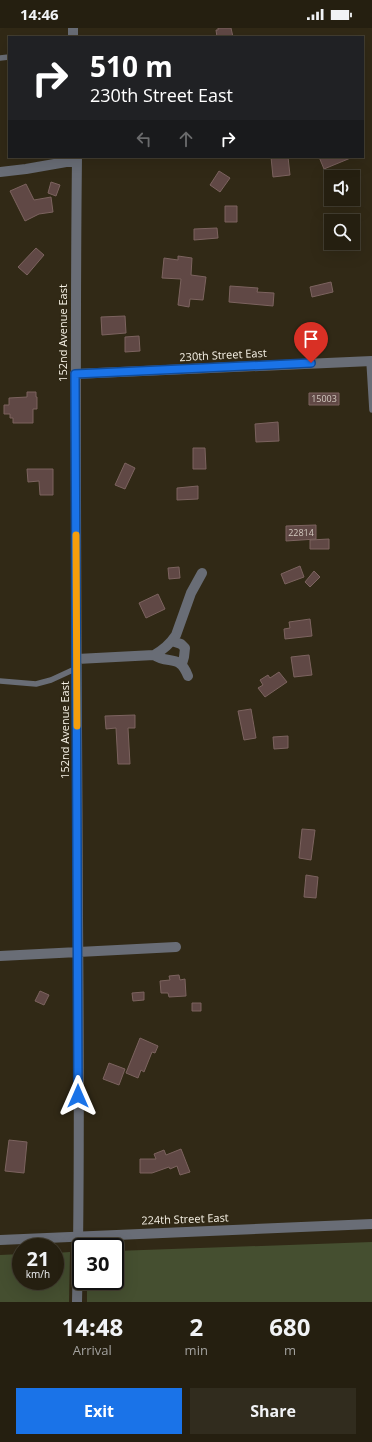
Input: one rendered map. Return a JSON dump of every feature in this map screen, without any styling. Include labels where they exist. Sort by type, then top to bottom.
[{"type":"street","points":[[0,172],[26,169],[77,159]]},
{"type":"street","name":"152nd Avenue East","points":[[77,159],[75,374],[79,1237],[77,1302]]},
{"type":"street","name":"230th Street East","points":[[75,374],[370,361]]},
{"type":"street","points":[[77,663],[154,655],[162,650],[172,641],[191,593],[202,573]]},
{"type":"street","points":[[172,641],[181,644],[185,648],[182,664]]},
{"type":"street","points":[[154,655],[159,658],[175,660],[182,664],[188,676]]},
{"type":"street","points":[[0,956],[176,947]]},
{"type":"street","name":"224th Street East","points":[[0,1240],[372,1224]]},
{"type":"lane","points":[[370,361],[372,410]]},
{"type":"lane","points":[[0,681],[36,684],[51,680],[77,663]]},
{"type":"green space","points":[[372,1242],[372,1302],[87,1302],[87,1290],[124,1290],[124,1251]]},
{"type":"green space","points":[[64,1252],[70,1252],[69,1302],[0,1302],[0,1255],[12,1254],[12,1290],[64,1290]]},
{"type":"building","points":[[218,28],[231,28],[233,36],[217,36],[216,30],[218,30]]},
{"type":"building","points":[[271,158],[288,158],[290,175],[273,177]]},
{"type":"building","points":[[319,158],[351,158],[324,169]]},
{"type":"building","points":[[219,171],[230,178],[220,192],[210,185]]},
{"type":"building","points":[[51,182],[60,185],[56,196],[48,193]]},
{"type":"building","points":[[26,184],[34,200],[51,197],[53,212],[39,214],[25,221],[10,191]]},
{"type":"building","points":[[225,206],[237,206],[237,222],[225,222]]},
{"type":"building","points":[[217,228],[218,238],[194,240],[194,229]]},
{"type":"building","points":[[36,248],[44,255],[27,275],[18,267]]},
{"type":"building","points":[[178,256],[192,258],[191,275],[206,277],[203,300],[190,299],[189,307],[178,305],[181,279],[162,278],[164,258],[178,260]]},
{"type":"building","points":[[331,282],[333,292],[312,297],[310,287]]},
{"type":"building","points":[[230,286],[258,288],[257,292],[274,293],[273,306],[229,302]]},
{"type":"building","points":[[125,316],[126,333],[102,335],[101,317]]},
{"type":"building","points":[[139,336],[140,351],[125,352],[125,337]]},
{"type":"building","points":[[27,392],[36,392],[37,397],[37,409],[33,409],[33,423],[13,423],[13,418],[10,418],[10,414],[4,414],[4,405],[9,405],[9,398],[27,397]]},
{"type":"building","points":[[309,393],[339,393],[339,405],[309,405]]},
{"type":"building","points":[[278,422],[279,441],[256,442],[255,424]]},
{"type":"building","points":[[193,448],[205,448],[206,469],[193,469]]},
{"type":"building","points":[[125,463],[135,468],[125,489],[115,485]]},
{"type":"building","points":[[27,469],[53,469],[53,495],[40,495],[39,481],[28,482]]},
{"type":"building","points":[[198,486],[198,499],[177,500],[177,488]]},
{"type":"building","points":[[316,525],[316,539],[286,541],[286,526]]},
{"type":"building","points":[[329,539],[329,549],[310,549],[310,540]]},
{"type":"building","points":[[300,566],[304,577],[285,584],[281,574]]},
{"type":"building","points":[[179,567],[180,578],[169,579],[168,568]]},
{"type":"building","points":[[314,571],[320,577],[310,587],[305,582]]},
{"type":"building","points":[[158,594],[165,609],[146,618],[139,603]]},
{"type":"building","points":[[310,619],[312,636],[285,639],[284,629],[290,628],[289,622]]},
{"type":"building","points":[[309,655],[312,675],[294,677],[291,657]]},
{"type":"building","points":[[279,672],[287,682],[265,697],[258,688],[263,685],[260,680],[268,675],[270,678]]},
{"type":"building","points":[[251,709],[256,738],[244,740],[238,711]]},
{"type":"building","points":[[135,715],[135,728],[128,728],[130,764],[118,764],[116,728],[106,729],[105,716]]},
{"type":"building","points":[[288,736],[288,748],[274,749],[273,737]]},
{"type":"building","points":[[302,829],[315,830],[311,860],[299,858]]},
{"type":"building","points":[[306,875],[318,877],[316,898],[304,897]]},
{"type":"building","points":[[179,975],[180,980],[185,979],[186,996],[169,997],[168,993],[161,993],[160,981],[170,980],[169,976]]},
{"type":"building","points":[[40,991],[49,995],[44,1005],[35,1001]]},
{"type":"building","points":[[144,992],[144,1000],[133,1001],[132,993]]},
{"type":"building","points":[[192,1003],[201,1003],[201,1011],[192,1011]]},
{"type":"building","points":[[140,1038],[158,1046],[155,1053],[152,1052],[144,1072],[141,1070],[138,1078],[126,1073]]},
{"type":"building","points":[[109,1063],[125,1069],[119,1085],[103,1079]]},
{"type":"building","points":[[9,1140],[27,1142],[24,1173],[5,1171]]},
{"type":"building","points":[[181,1149],[190,1172],[180,1175],[177,1166],[152,1173],[140,1173],[140,1159],[156,1159],[154,1154],[164,1150],[166,1155]]},
{"type":"slow traffic","points":[[76,535],[77,726]]},
{"type":"route","points":[[78,1096],[75,374],[311,363]]}]
